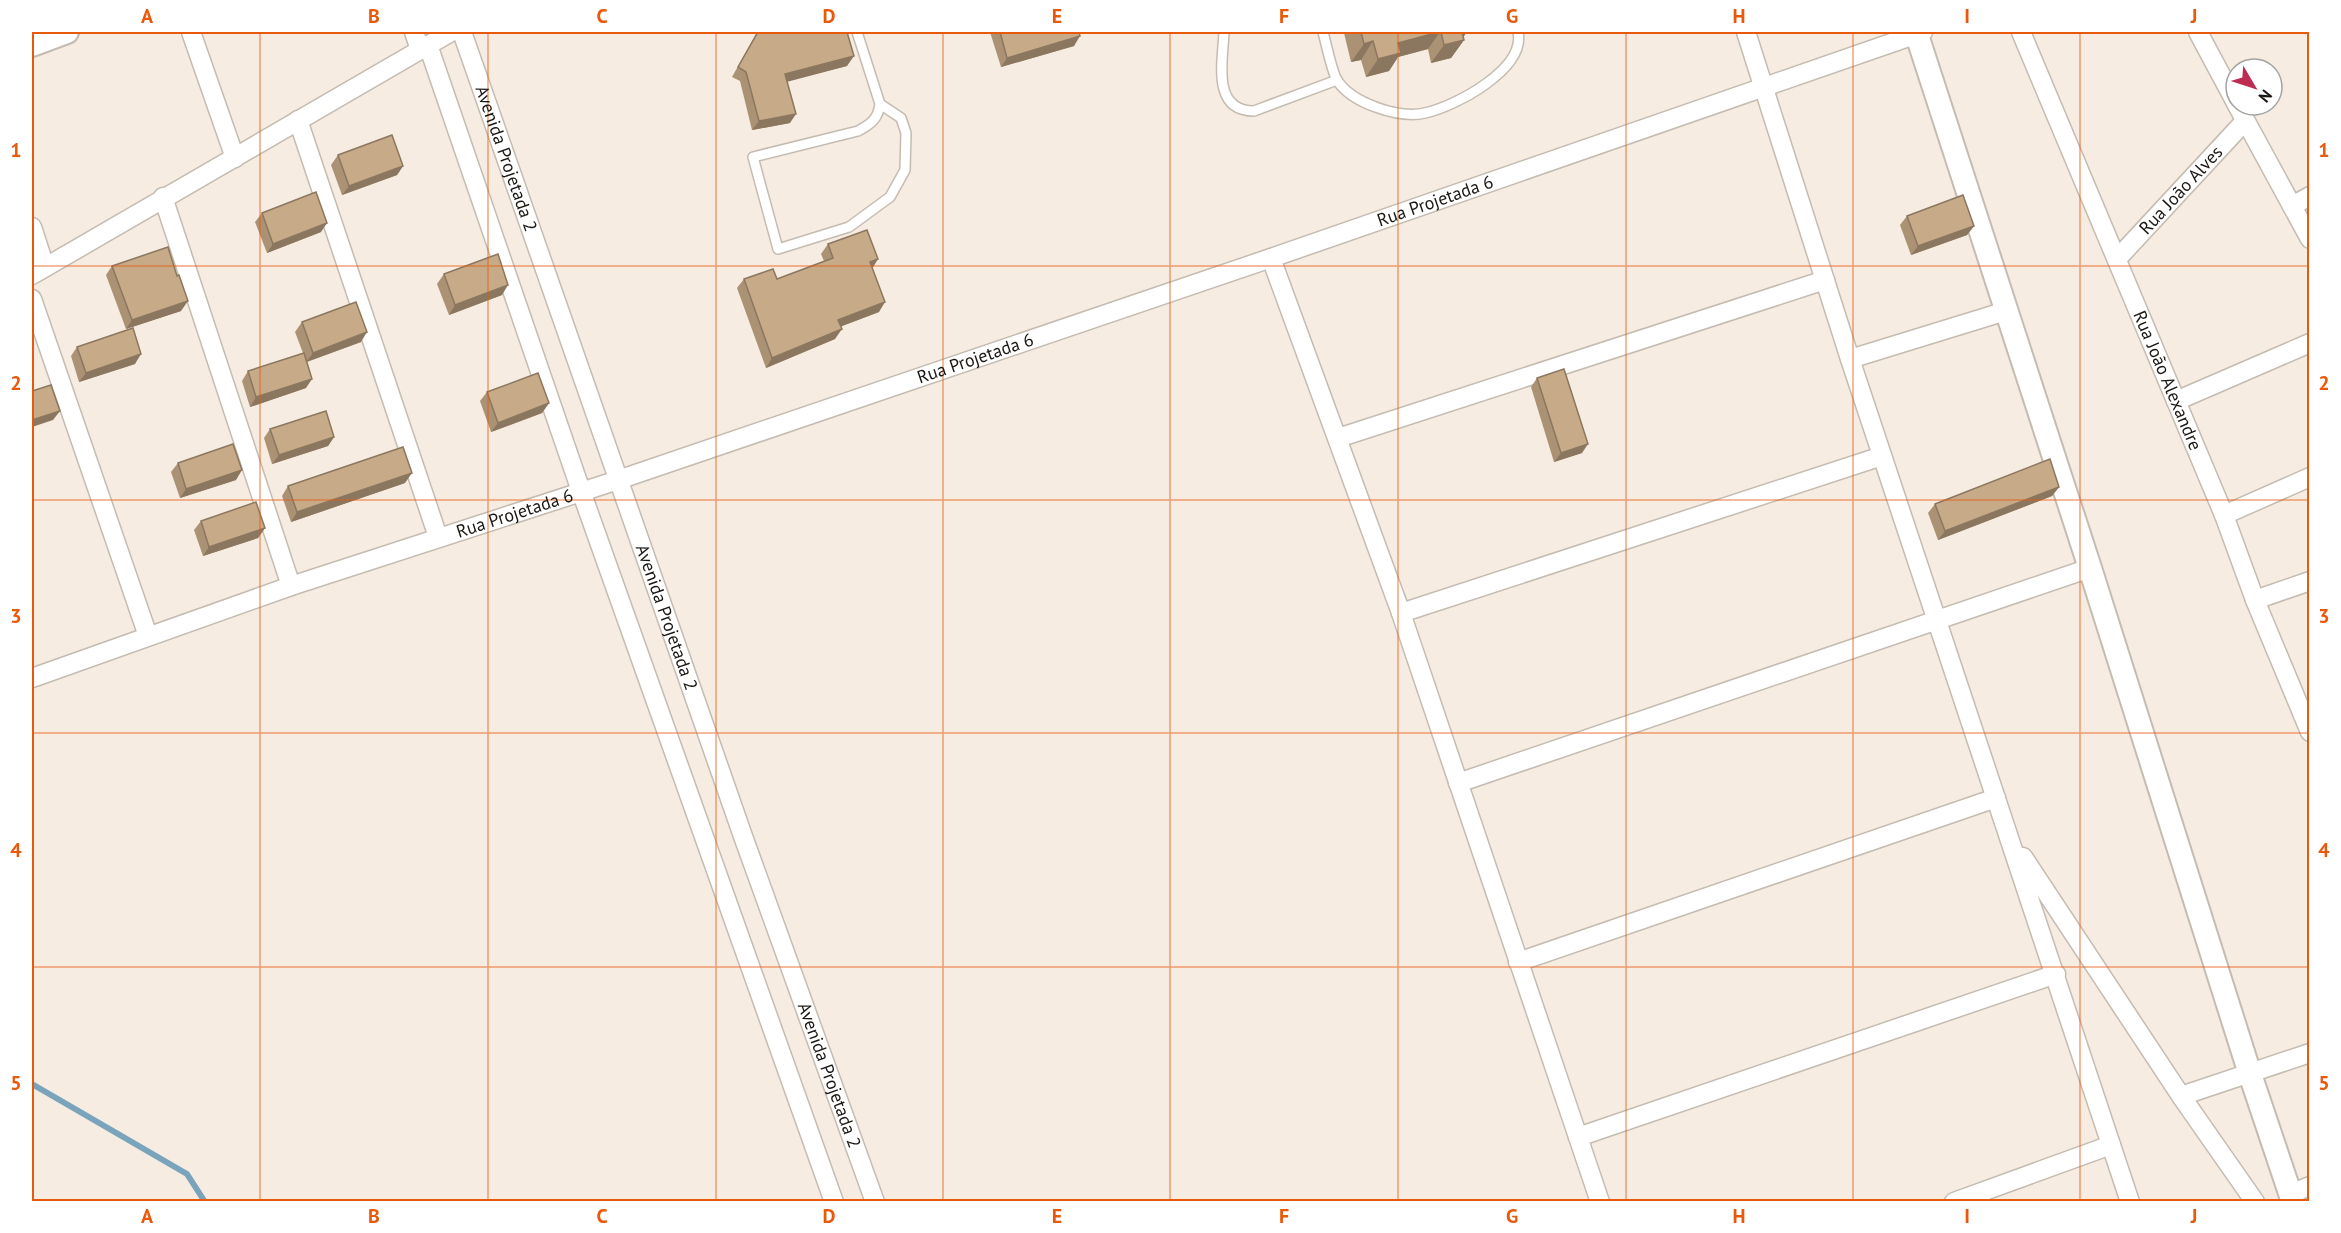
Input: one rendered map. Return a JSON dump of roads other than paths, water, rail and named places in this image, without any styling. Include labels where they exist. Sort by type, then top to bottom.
[{"type":"street","points":[[32,45],[68,32]]},
{"type":"street","points":[[191,32],[235,158]]},
{"type":"street","name":"Avenida Projetada 2","points":[[414,32],[424,48],[834,1202]]},
{"type":"street","points":[[32,227],[38,271],[451,32]]},
{"type":"street","name":"Avenida Projetada 2","points":[[462,32],[744,839],[875,1202]]},
{"type":"street","points":[[1746,32],[1850,359],[2130,1202]]},
{"type":"street","points":[[1919,32],[2250,1074],[2298,1194]]},
{"type":"street","name":"Rua Projetada 6","points":[[32,678],[291,586],[618,480],[1271,258],[1919,32]]},
{"type":"street","name":"Rua João Alexandre","points":[[2021,32],[2224,515],[2255,600],[2309,727]]},
{"type":"street","points":[[2198,32],[2224,81]]},
{"type":"street","name":"Rua João Alves","points":[[2116,260],[2233,117]]},
{"type":"street","points":[[2243,117],[2310,239]]},
{"type":"street","points":[[298,120],[438,537]]},
{"type":"street","points":[[2292,206],[2310,196]]},
{"type":"street","points":[[163,197],[291,586]]},
{"type":"street","points":[[1271,258],[1401,613],[1600,1202]]},
{"type":"street","points":[[1338,438],[1826,280]]},
{"type":"street","points":[[32,299],[148,636]]},
{"type":"street","points":[[1850,359],[2006,311]]},
{"type":"street","points":[[2176,401],[2310,343]]},
{"type":"street","points":[[1401,613],[1882,456]]},
{"type":"street","points":[[2224,515],[2310,477]]},
{"type":"street","points":[[1458,783],[2091,568]]},
{"type":"street","points":[[2255,600],[2310,581]]},
{"type":"street","points":[[1518,962],[1996,798]]},
{"type":"street","points":[[2009,836],[2181,1096],[2255,1202]]},
{"type":"street","points":[[1578,1137],[2056,974]]},
{"type":"street","points":[[2181,1096],[2310,1053]]},
{"type":"street","points":[[1954,1202],[2111,1145]]},
{"type":"lane","points":[[857,32],[880,105],[879,113],[872,124],[858,131],[753,157],[778,249],[849,227],[890,197],[896,189],[905,170],[906,133],[901,118],[880,105]]},
{"type":"lane","points":[[1224,32],[1222,88],[1226,98],[1243,111],[1254,111],[1337,80]]},
{"type":"lane","points":[[1323,32],[1337,80],[1353,94],[1374,107],[1399,114],[1424,114],[1457,101],[1499,74],[1517,51],[1520,41],[1518,32]]},
{"type":"waterway","points":[[32,1084],[187,1174],[205,1202]]}]
